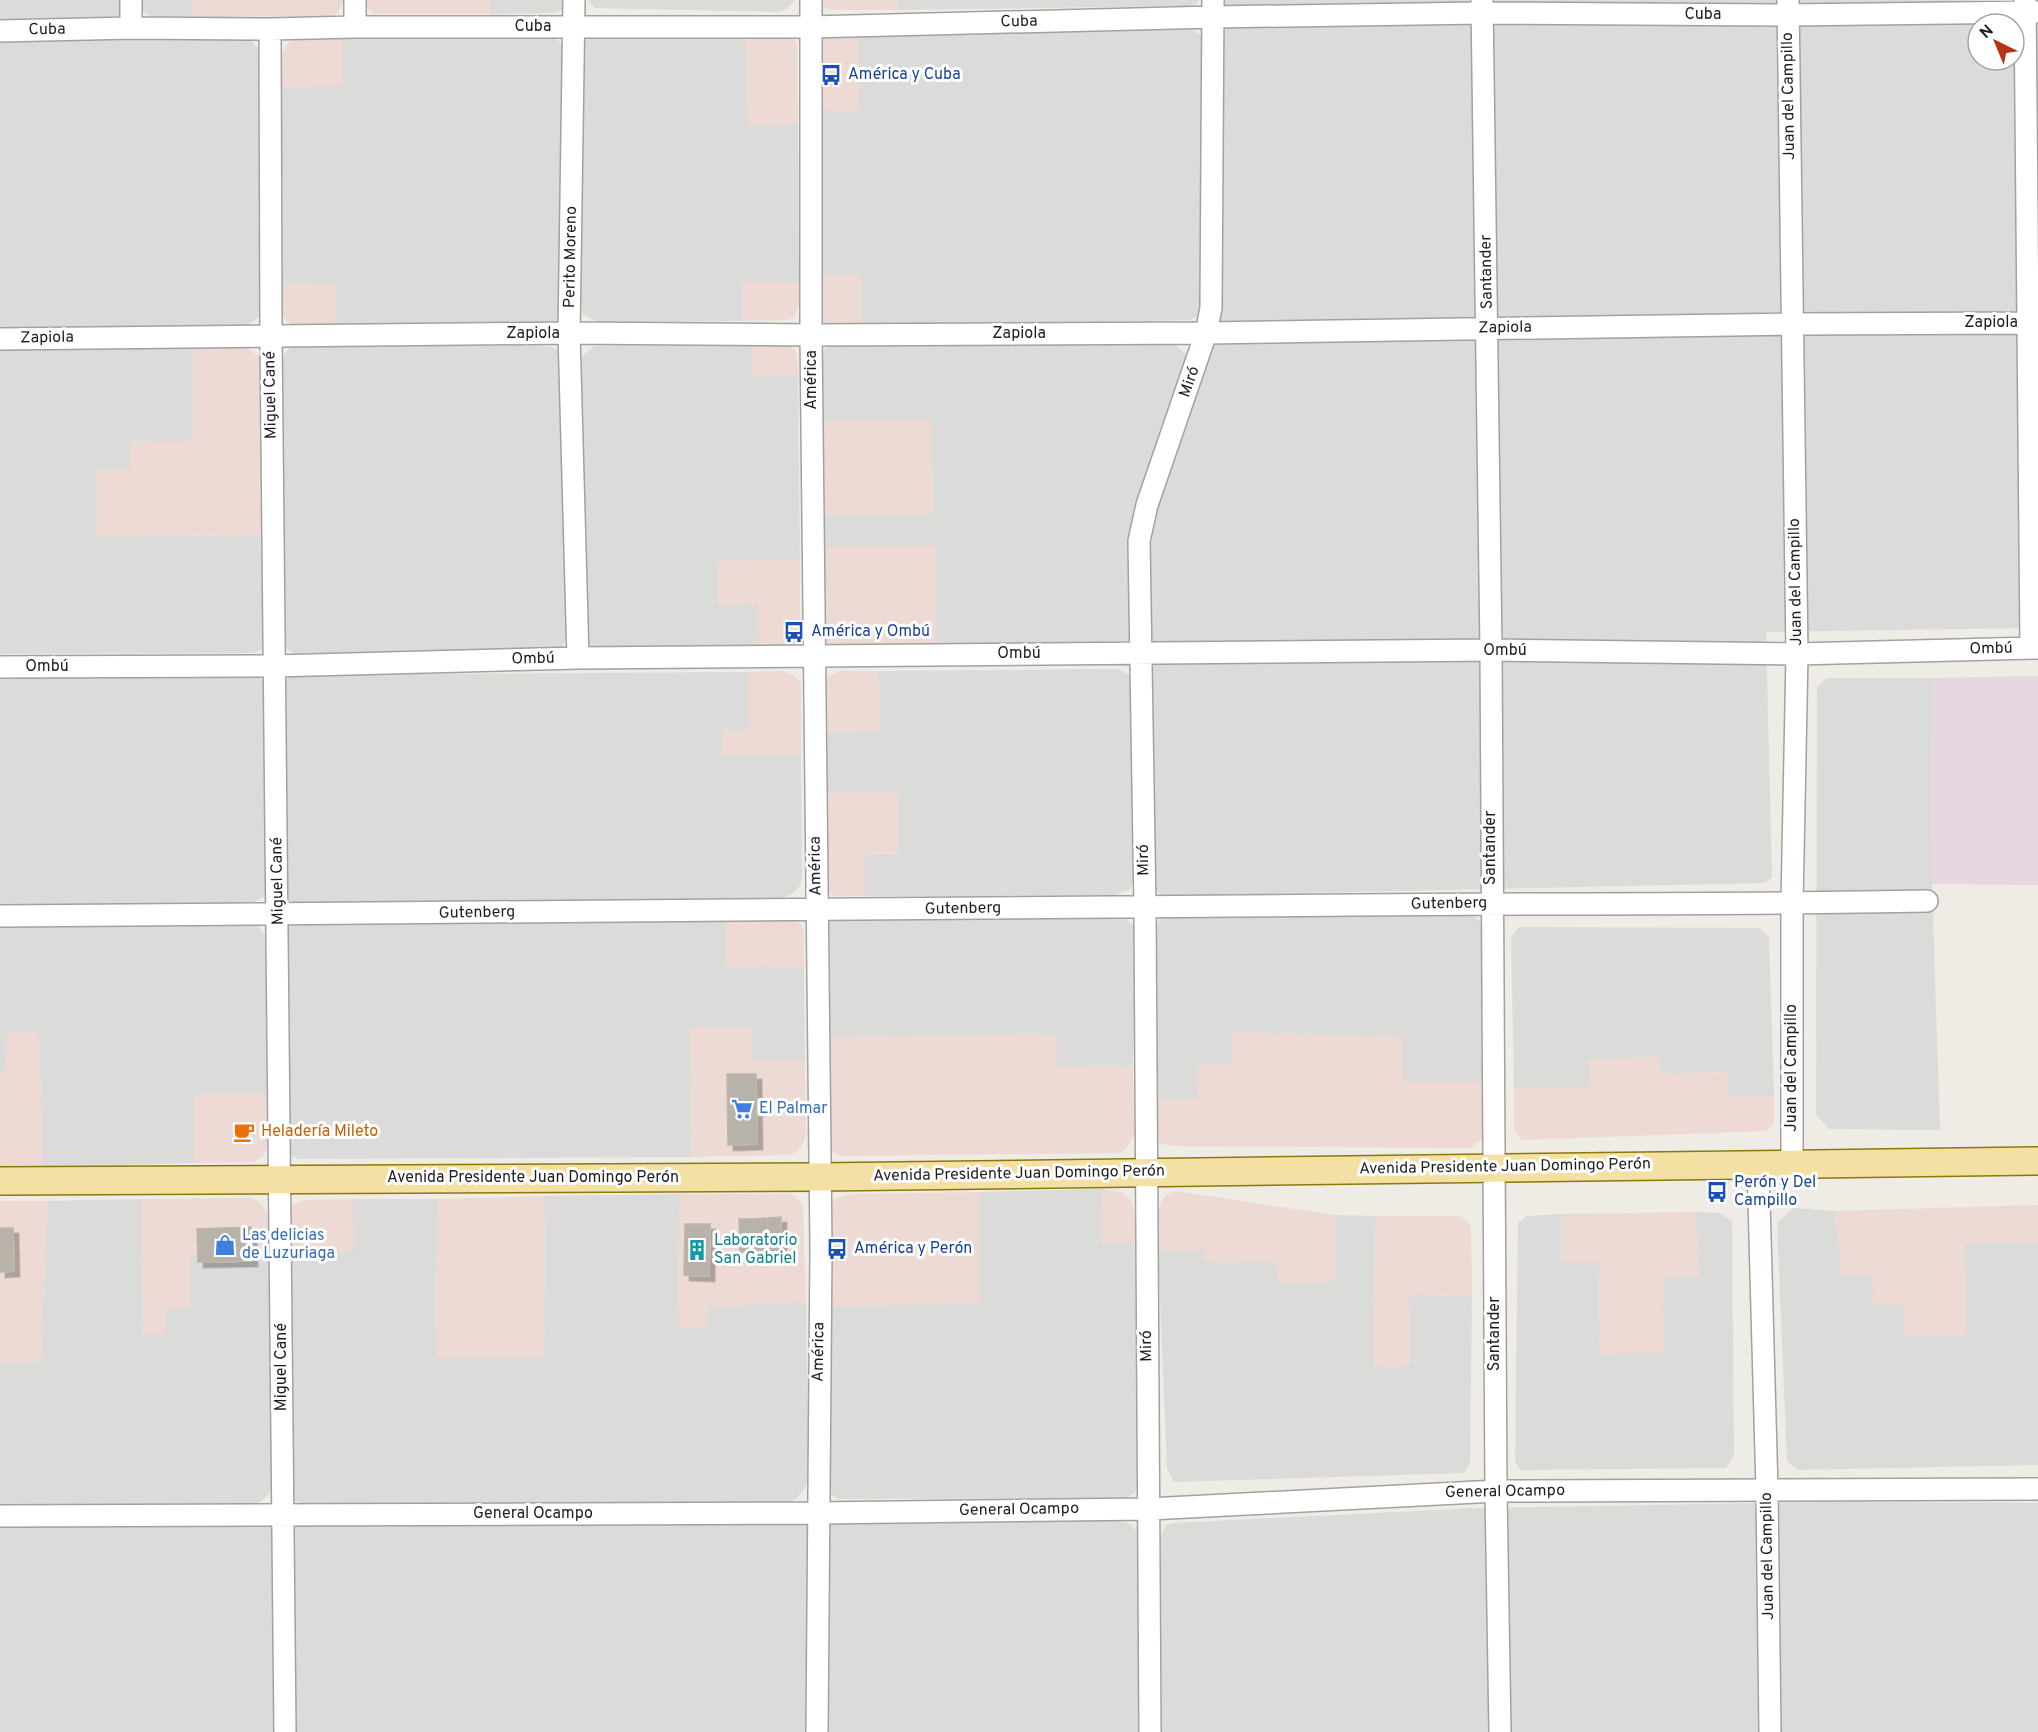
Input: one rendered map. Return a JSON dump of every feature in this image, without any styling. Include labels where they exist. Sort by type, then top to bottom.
[{"type":"main road","name":"Avenida Presidente Juan Domingo Perón","points":[[0,1181],[820,1177],[2038,1161]]},
{"type":"street","points":[[131,0],[131,27]]},
{"type":"street","points":[[355,0],[355,27]]},
{"type":"street","name":"Perito Moreno","points":[[574,0],[570,333],[578,658]]},
{"type":"street","name":"América","points":[[811,0],[811,335],[820,1177],[817,1732]]},
{"type":"street","name":"Santander","points":[[1482,7],[1488,329],[1496,1491],[1500,1732]]},
{"type":"street","name":"Cuba","points":[[0,31],[131,27],[270,29],[811,27],[1213,8],[2029,8]]},
{"type":"street","name":"Miró","points":[[1150,1732],[1145,908],[1139,541],[1142,524],[1206,333],[1211,308],[1213,8]]},
{"type":"street","name":"Juan del Campillo","points":[[1788,8],[1797,654],[1792,904],[1792,1163]]},
{"type":"street","points":[[2029,8],[2034,648]]},
{"type":"street","name":"Miguel Cané","points":[[270,29],[285,1732]]},
{"type":"street","name":"Zapiola","points":[[0,339],[570,333],[811,335],[1206,333],[1793,324],[2033,323]]},
{"type":"street","name":"Ombú","points":[[0,667],[275,666],[578,658],[1491,650],[1797,654],[2034,648]]},
{"type":"street","name":"Gutenberg","points":[[0,916],[1491,904],[1792,904],[1927,901]]},
{"type":"street","name":"Juan del Campillo","points":[[1758,1165],[1767,1490],[1770,1732]]},
{"type":"street","name":"General Ocampo","points":[[0,1516],[818,1513],[1149,1509],[1496,1491],[2038,1489]]},
{"type":"shaded area","points":[[0,0],[119,0],[119,37],[243,38],[250,40],[260,51],[261,315],[254,321],[246,326],[0,328]]},
{"type":"shaded area","points":[[141,0],[192,0],[192,17],[151,16],[142,9]]},
{"type":"shaded area","points":[[192,0],[345,0],[337,13],[327,16],[192,17]]},
{"type":"shaded area","points":[[363,0],[491,0],[491,14],[375,14],[367,8]]},
{"type":"shaded area","points":[[491,0],[568,0],[564,9],[554,13],[491,14]]},
{"type":"shaded area","points":[[588,0],[795,0],[780,12],[595,8]]},
{"type":"shaded area","points":[[821,0],[898,0],[898,10],[832,10],[825,8]]},
{"type":"shaded area","points":[[898,0],[1199,0],[1196,4],[1187,6],[898,10]]},
{"type":"shaded area","points":[[1224,0],[2038,0],[2038,628],[1766,632],[1772,877],[1765,883],[1167,896],[1160,894],[1151,883],[1150,531],[1217,321]]},
{"type":"shaded area","points":[[1191,29],[1201,36],[1203,42],[1203,310],[1198,316],[1189,320],[861,327],[821,275],[820,111],[859,110],[859,32]]},
{"type":"shaded area","points":[[859,32],[859,110],[820,111],[820,46],[824,38],[831,34]]},
{"type":"shaded area","points":[[597,33],[746,34],[747,125],[798,124],[799,282],[742,282],[742,321],[597,322],[583,314],[577,304],[582,46],[586,40]]},
{"type":"shaded area","points":[[547,34],[559,41],[566,52],[561,316],[555,322],[545,325],[336,327],[280,283],[281,86],[341,85],[342,38]]},
{"type":"shaded area","points":[[746,34],[792,37],[797,43],[798,124],[747,125]]},
{"type":"shaded area","points":[[296,38],[342,38],[342,85],[281,86],[280,56],[289,43]]},
{"type":"shaded area","points":[[861,274],[861,327],[827,326],[820,318],[821,275]]},
{"type":"shaded area","points":[[742,282],[799,282],[799,306],[793,318],[742,321]]},
{"type":"shaded area","points":[[280,283],[336,284],[336,327],[291,325],[280,314]]},
{"type":"shaded area","points":[[1172,343],[1186,354],[1186,363],[1134,513],[1130,536],[1130,639],[1124,645],[936,650],[822,546],[822,357],[824,350],[829,346],[836,344]]},
{"type":"shaded area","points":[[752,344],[752,377],[798,376],[800,560],[718,561],[759,604],[759,651],[590,650],[584,644],[578,364],[583,355],[595,346]]},
{"type":"shaded area","points":[[752,344],[785,344],[794,349],[797,354],[798,376],[752,377]]},
{"type":"shaded area","points":[[296,346],[543,346],[552,347],[558,351],[563,360],[568,638],[553,654],[297,655],[288,650],[284,639],[282,356],[290,348]]},
{"type":"shaded area","points":[[193,347],[193,441],[131,442],[130,470],[97,537],[263,535],[264,638],[262,650],[252,653],[0,654],[0,349]]},
{"type":"shaded area","points":[[193,347],[246,347],[262,359],[263,535],[97,537],[97,470],[130,470],[130,442],[193,441]]},
{"type":"shaded area","points":[[823,420],[932,420],[933,515],[823,515]]},
{"type":"shaded area","points":[[822,546],[936,546],[936,650],[827,648],[822,643]]},
{"type":"shaded area","points":[[800,560],[800,636],[788,651],[759,651],[758,604],[718,605],[718,561]]},
{"type":"shaded area","points":[[1118,669],[1129,675],[1132,681],[1134,883],[1130,889],[1116,895],[865,896],[864,854],[897,854],[897,793],[826,793],[825,732],[879,731],[878,671]]},
{"type":"shaded area","points":[[783,671],[798,679],[801,685],[801,755],[722,755],[722,730],[748,730],[748,672]]},
{"type":"shaded area","points":[[838,671],[878,671],[879,731],[825,732],[825,685],[827,678]]},
{"type":"shaded area","points":[[748,672],[748,730],[722,755],[801,755],[802,879],[799,887],[792,894],[783,898],[300,906],[287,897],[282,689],[286,680],[292,675]]},
{"type":"shaded area","points":[[257,675],[265,688],[268,889],[263,897],[252,903],[0,905],[0,677]]},
{"type":"shaded area","points":[[2038,676],[2038,885],[1932,884],[1933,678]]},
{"type":"shaded area","points":[[1827,678],[1933,678],[1932,884],[1940,1130],[1829,1129],[1816,1115],[1817,687]]},
{"type":"shaded area","points":[[826,793],[898,793],[898,853],[865,854],[865,896],[834,896],[825,886]]},
{"type":"shaded area","points":[[1471,912],[1481,923],[1484,1082],[1402,1082],[1402,1037],[1231,1032],[1231,1064],[1197,1100],[1153,1099],[1155,928],[1161,918],[1168,916]]},
{"type":"shaded area","points":[[1123,917],[1134,926],[1135,931],[1133,1066],[1057,1067],[1057,1034],[824,1037],[828,921]]},
{"type":"shaded area","points":[[725,918],[725,967],[804,966],[805,1060],[752,1060],[752,1027],[690,1028],[692,1157],[299,1159],[292,1156],[289,1150],[287,928],[291,924]]},
{"type":"shaded area","points":[[725,918],[792,919],[804,930],[804,966],[725,967]]},
{"type":"shaded area","points":[[252,923],[258,926],[265,935],[268,1093],[194,1094],[194,1163],[43,1167],[39,1033],[4,1074],[0,1074],[0,924]]},
{"type":"shaded area","points":[[1519,927],[1759,928],[1769,937],[1774,1097],[1728,1097],[1727,1072],[1660,1074],[1659,1058],[1590,1087],[1514,1087],[1511,937]]},
{"type":"shaded area","points":[[752,1027],[752,1060],[805,1060],[806,1135],[803,1143],[798,1151],[790,1155],[692,1157],[690,1028]]},
{"type":"shaded area","points":[[39,1032],[43,1167],[0,1167],[0,1074],[4,1074],[7,1033]]},
{"type":"shaded area","points":[[1231,1032],[1403,1037],[1403,1082],[1484,1082],[1483,1134],[1480,1141],[1470,1148],[1171,1146],[1162,1144],[1155,1139],[1153,1099],[1197,1100],[1198,1064],[1231,1064]]},
{"type":"shaded area","points":[[1057,1034],[1057,1067],[1133,1066],[1135,1133],[1126,1149],[1119,1153],[845,1156],[838,1155],[826,1141],[824,1037]]},
{"type":"shaded area","points":[[1659,1057],[1660,1074],[1728,1072],[1728,1097],[1774,1097],[1774,1123],[1767,1131],[1522,1140],[1514,1129],[1514,1087],[1589,1087],[1589,1059]]},
{"type":"shaded area","points":[[268,1093],[269,1146],[264,1155],[250,1162],[194,1163],[194,1094]]},
{"type":"shaded area","points":[[1101,1189],[1122,1193],[1131,1200],[1134,1209],[1139,1485],[1134,1493],[1126,1498],[838,1499],[830,1493],[827,1306],[980,1304],[980,1192]]},
{"type":"shaded area","points":[[1101,1189],[1122,1193],[1131,1200],[1134,1209],[1135,1243],[1102,1244]]},
{"type":"shaded area","points":[[1175,1191],[1335,1215],[1335,1282],[1277,1283],[1276,1261],[1206,1262],[1205,1250],[1158,1251],[1158,1212],[1166,1195]]},
{"type":"shaded area","points":[[980,1192],[980,1304],[827,1306],[829,1206],[835,1199],[851,1194]]},
{"type":"shaded area","points":[[680,1194],[679,1329],[708,1307],[806,1302],[809,1479],[796,1499],[786,1503],[301,1503],[294,1500],[288,1491],[288,1254],[353,1251],[353,1199],[437,1199],[436,1357],[544,1356],[545,1196]]},
{"type":"shaded area","points":[[680,1194],[791,1194],[795,1196],[803,1207],[806,1302],[708,1307],[708,1327],[679,1329]]},
{"type":"shaded area","points":[[545,1196],[544,1357],[436,1357],[437,1199]]},
{"type":"shaded area","points":[[250,1198],[258,1201],[265,1208],[268,1216],[268,1255],[190,1256],[190,1307],[165,1308],[165,1334],[143,1334],[141,1199]]},
{"type":"shaded area","points":[[141,1199],[143,1334],[165,1308],[190,1256],[268,1255],[274,1483],[269,1494],[251,1506],[0,1508],[0,1362],[41,1362],[47,1201]]},
{"type":"shaded area","points":[[353,1199],[354,1251],[288,1254],[286,1215],[292,1205],[304,1200]]},
{"type":"shaded area","points":[[0,1201],[47,1201],[41,1362],[0,1362]]},
{"type":"shaded area","points":[[2038,1205],[2038,1242],[1965,1243],[1966,1335],[1904,1336],[1904,1305],[1873,1305],[1872,1274],[1842,1275],[1835,1211]]},
{"type":"shaded area","points":[[1793,1208],[1835,1211],[1842,1274],[1873,1274],[1904,1305],[1904,1336],[1966,1335],[1965,1243],[2038,1242],[2038,1465],[1798,1470],[1787,1462],[1777,1223]]},
{"type":"shaded area","points":[[1695,1212],[1720,1213],[1732,1221],[1734,1455],[1726,1468],[1521,1470],[1515,1462],[1518,1223],[1527,1216],[1561,1214],[1561,1262],[1599,1262],[1600,1354],[1663,1277],[1700,1276]]},
{"type":"shaded area","points":[[1695,1212],[1700,1276],[1663,1277],[1664,1353],[1600,1354],[1599,1262],[1561,1262],[1561,1214]]},
{"type":"shaded area","points":[[1335,1215],[1375,1216],[1373,1367],[1410,1365],[1409,1294],[1472,1297],[1470,1463],[1464,1473],[1174,1482],[1167,1469],[1158,1251],[1206,1250],[1206,1262],[1276,1261],[1334,1282]]},
{"type":"shaded area","points":[[1375,1216],[1460,1216],[1471,1225],[1472,1297],[1409,1294],[1410,1365],[1373,1367]]},
{"type":"shaded area","points":[[1819,1502],[2038,1503],[2038,1732],[1162,1732],[1161,1536],[1166,1525],[1475,1508]]},
{"type":"shaded area","points":[[1117,1521],[1131,1524],[1137,1532],[1140,1732],[0,1732],[0,1522]]},
{"type":"building","name":"El Palmar","points":[[727,1074],[756,1074],[757,1144],[728,1145]]},
{"type":"building","points":[[781,1217],[781,1252],[768,1252],[768,1218]]},
{"type":"building","points":[[768,1218],[768,1252],[754,1252],[753,1219]]},
{"type":"building","points":[[739,1219],[753,1219],[754,1252],[740,1252]]},
{"type":"building","name":"Laboratorio San Gabriel","points":[[685,1224],[710,1224],[709,1276],[684,1275]]},
{"type":"building","name":"Las delicias de Luzuriaga","points":[[251,1227],[252,1261],[198,1262],[197,1229]]},
{"type":"building","points":[[0,1228],[13,1228],[14,1271],[0,1272]]},
{"type":"place","name":"América y Cuba","points":[[831,75]]},
{"type":"place","name":"América y Ombú","points":[[794,632]]},
{"type":"place","name":"El Palmar","points":[[742,1109]]},
{"type":"place","name":"Heladería Mileto","points":[[244,1132]]},
{"type":"place","name":"Perón y Del Campillo","points":[[1717,1192]]},
{"type":"place","name":"Las delicias de Luzuriaga","points":[[225,1245]]},
{"type":"place","name":"América y Perón","points":[[837,1249]]},
{"type":"place","name":"Laboratorio San Gabriel","points":[[697,1250]]}]
